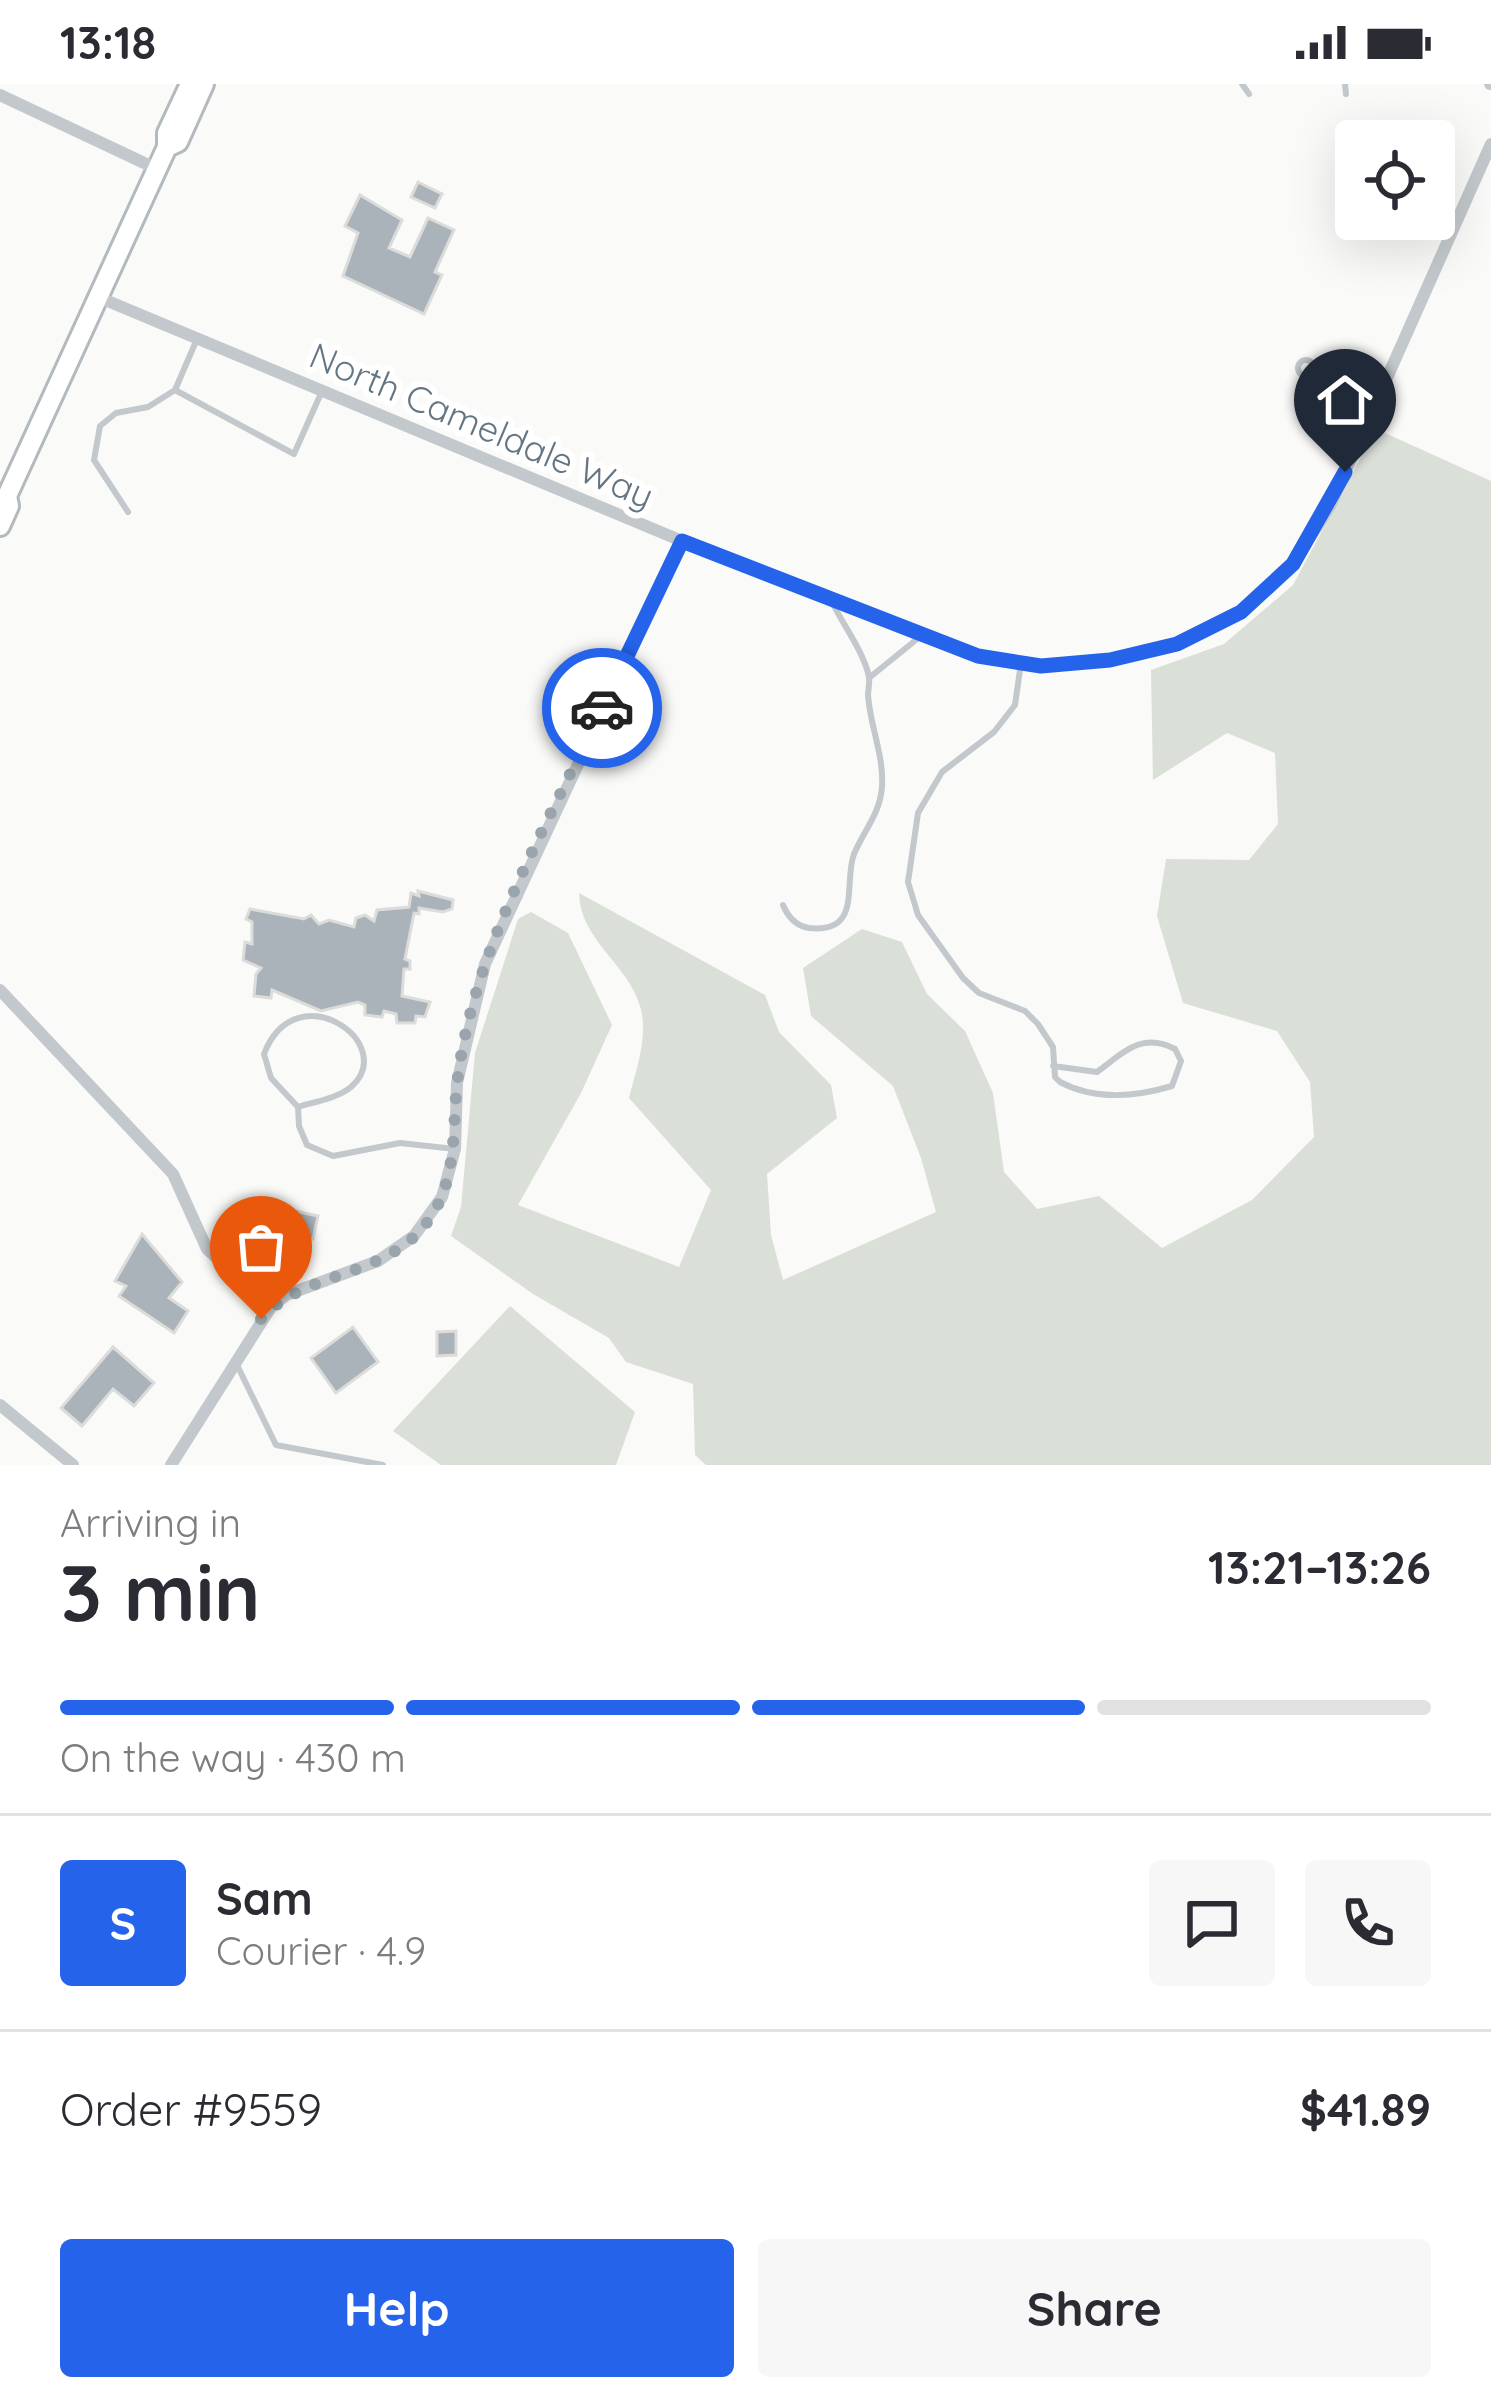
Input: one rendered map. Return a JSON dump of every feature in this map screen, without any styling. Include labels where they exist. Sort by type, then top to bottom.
[{"type":"street","points":[[0,526],[9,506],[3,497],[167,147],[167,133],[190,84]]},
{"type":"street","points":[[167,147],[178,142],[204,84]]},
{"type":"street","points":[[0,95],[157,169]]},
{"type":"street","name":"North Cameldale Way","points":[[98,297],[682,541],[978,656],[1041,666],[1110,660],[1177,644],[1241,612],[1293,564],[1330,506],[1491,144]]},
{"type":"street","points":[[171,1465],[271,1307],[286,1295],[359,1271],[414,1236],[442,1197],[454,1148],[458,1082],[485,964],[682,541]]},
{"type":"street","points":[[0,990],[173,1174],[207,1249],[271,1307]]},
{"type":"street","points":[[0,1405],[73,1465]]},
{"type":"lane","points":[[1242,84],[1249,94]]},
{"type":"lane","points":[[1345,84],[1346,94]]},
{"type":"lane","points":[[128,512],[94,460],[100,426],[116,413],[148,407],[175,390],[197,339]]},
{"type":"lane","points":[[1314,369],[1390,373]]},
{"type":"lane","points":[[175,390],[295,454],[322,391]]},
{"type":"lane","points":[[783,905],[802,927],[826,928],[842,917],[851,902],[854,854],[877,813],[882,785],[869,678],[831,598]]},
{"type":"lane","points":[[869,678],[923,634]]},
{"type":"lane","points":[[1021,663],[1015,705],[994,732],[942,772],[918,813],[908,882],[919,915],[963,978],[979,993],[1025,1012],[1038,1024],[1053,1047],[1053,1066],[1055,1077],[1068,1087],[1132,1096],[1172,1086],[1180,1061],[1174,1048],[1147,1041],[1135,1043],[1097,1072],[1053,1066]]},
{"type":"lane","points":[[298,1108],[350,1088],[359,1073],[354,1033],[338,1021],[289,1021],[269,1042],[266,1069],[298,1108],[302,1135],[321,1153],[343,1156],[400,1143],[454,1148]]},
{"type":"lane","points":[[235,1360],[276,1444],[383,1465]]},
{"type":"shaded area","points":[[1376,429],[1491,481],[1491,1465],[706,1465],[695,1455],[693,1384],[626,1362],[609,1338],[533,1294],[451,1236],[461,1207],[475,1053],[518,919],[531,912],[568,933],[612,1025],[581,1093],[518,1205],[679,1267],[711,1190],[629,1098],[642,1040],[640,1006],[626,977],[587,925],[579,893],[765,995],[779,1032],[831,1085],[837,1118],[767,1174],[771,1235],[783,1280],[936,1212],[893,1086],[811,1016],[803,968],[862,929],[902,942],[927,994],[965,1031],[993,1093],[1004,1172],[1037,1209],[1099,1196],[1162,1248],[1252,1200],[1314,1137],[1310,1082],[1277,1031],[1183,1003],[1157,916],[1166,859],[1249,860],[1278,824],[1275,753],[1227,733],[1153,780],[1151,670],[1224,644],[1293,585]]},
{"type":"shaded area","points":[[510,1306],[635,1412],[616,1465],[441,1465],[393,1431]]},
{"type":"building","points":[[418,182],[442,194],[435,208],[411,197]]},
{"type":"building","points":[[360,195],[402,220],[389,248],[410,257],[428,218],[454,230],[435,272],[442,275],[424,314],[343,276],[358,233],[345,226]]},
{"type":"building","points":[[418,891],[453,900],[452,909],[443,912],[419,908],[419,914],[414,913],[405,959],[410,969],[404,969],[402,996],[430,1002],[425,1017],[416,1016],[415,1023],[397,1023],[396,1014],[384,1011],[382,1017],[365,1015],[365,1005],[358,1002],[321,1011],[272,990],[271,998],[254,996],[261,968],[243,960],[245,942],[252,944],[252,922],[246,919],[250,909],[304,919],[311,915],[319,924],[329,920],[354,927],[356,918],[365,915],[374,921],[377,910],[409,907],[411,893],[419,896]]},
{"type":"building","points":[[250,1201],[318,1216],[313,1239],[245,1225]]},
{"type":"building","points":[[142,1234],[182,1282],[169,1298],[188,1311],[174,1333],[119,1296],[126,1286],[115,1281]]},
{"type":"building","points":[[353,1327],[378,1362],[336,1393],[311,1358]]},
{"type":"building","points":[[456,1331],[456,1355],[437,1356],[437,1332]]},
{"type":"building","points":[[113,1347],[154,1383],[134,1406],[113,1389],[82,1426],[61,1408]]},
{"type":"way so far","points":[[261,1319],[286,1295],[378,1261],[414,1236],[442,1197],[454,1148],[458,1082],[485,964],[602,708]]},
{"type":"route","points":[[602,708],[682,541],[978,656],[1041,666],[1110,660],[1177,644],[1241,612],[1293,564],[1330,506],[1345,472]]}]
